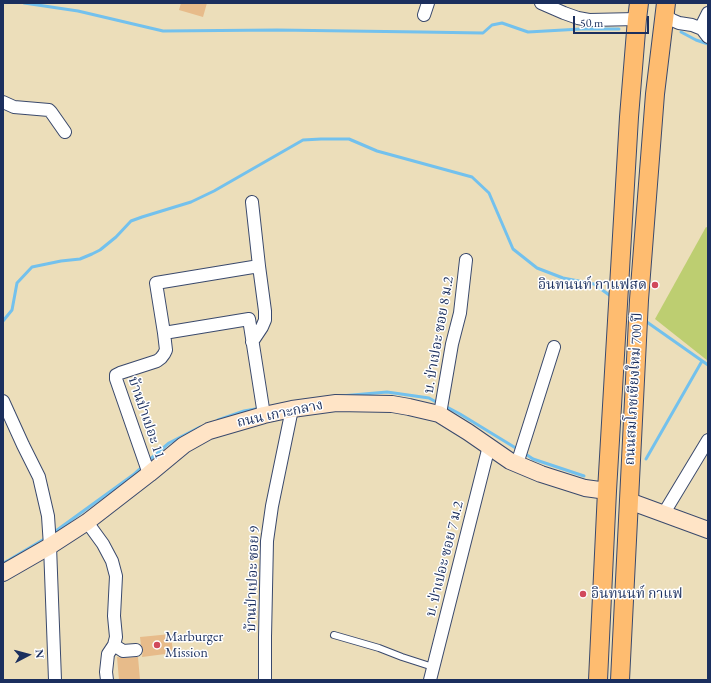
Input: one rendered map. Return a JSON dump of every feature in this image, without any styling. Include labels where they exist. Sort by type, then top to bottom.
[{"type":"main road","name":"ถนนสมโภชเชียงใหม่ 700 ปี","points":[[620,680],[637,326],[655,94],[666,9]]},
{"type":"main road","name":"ถนนสมโภชเชียงใหม่ 700 ปี","points":[[598,680],[617,314],[631,89],[638,11]]},
{"type":"street","points":[[424,16],[428,3]]},
{"type":"street","points":[[541,3],[564,14],[590,20],[638,11]]},
{"type":"street","points":[[666,9],[672,20],[692,26],[705,33]]},
{"type":"street","points":[[705,33],[702,25],[708,13]]},
{"type":"street","points":[[3,102],[14,107],[49,110],[65,132]]},
{"type":"street","points":[[252,202],[265,311],[265,320],[252,342]]},
{"type":"street","name":"บ. ป่าเปอะ ซอย 8 ม.2","points":[[441,408],[452,344],[460,313],[466,260]]},
{"type":"street","points":[[259,266],[156,283],[164,333],[249,319],[263,410]]},
{"type":"street","name":"บ้านป่าเปอะ 11","points":[[147,467],[118,386],[116,375],[161,358],[166,350],[164,333]]},
{"type":"street","points":[[517,464],[554,347]]},
{"type":"street","points":[[3,401],[39,477],[48,516],[55,680]]},
{"type":"street","name":"ถนน เกาะกลาง","points":[[3,573],[50,538],[87,522],[147,467],[209,431],[263,410],[292,409],[336,403],[441,408],[468,432],[510,461],[541,474],[585,488],[607,491]]},
{"type":"street","name":"บ้านป่าเปอะ ซอย 9","points":[[265,680],[267,541],[272,506],[292,409]]},
{"type":"street","points":[[664,513],[708,440]]},
{"type":"street","name":"บ. ป่าเปอะ ซอย 7 ม.2","points":[[430,680],[489,446]]},
{"type":"street","points":[[629,501],[708,530]]},
{"type":"street","points":[[87,522],[103,544],[112,561],[116,576],[114,616],[116,637],[114,645],[108,654],[106,672],[107,680]]},
{"type":"street","points":[[114,645],[123,652],[136,650]]},
{"type":"lane","points":[[334,635],[379,648],[433,667]]},
{"type":"green space","points":[[706,227],[708,228],[708,361],[655,319]]},
{"type":"building","points":[[181,3],[207,3],[203,17],[179,10]]},
{"type":"building","name":"Marburger Mission","points":[[171,634],[173,653],[142,657],[143,649],[140,637]]},
{"type":"building","points":[[117,657],[138,657],[140,680],[119,680]]},
{"type":"waterway","points":[[24,3],[78,11],[163,31],[277,30],[483,33],[492,25],[502,23],[528,32],[581,29],[619,29]]},
{"type":"waterway","points":[[681,32],[696,40],[708,44]]},
{"type":"waterway","points":[[3,321],[12,310],[17,283],[32,267],[80,259],[92,254],[100,250],[116,237],[131,221],[191,202],[214,191],[303,140],[321,139],[349,139],[377,151],[472,177],[489,193],[513,249],[537,268],[563,278],[594,284],[612,297]]},
{"type":"waterway","points":[[644,320],[708,365]]},
{"type":"waterway","points":[[646,459],[702,361]]},
{"type":"waterway","points":[[341,396],[387,392],[429,398],[438,403]]},
{"type":"waterway","points":[[445,406],[519,450]]},
{"type":"waterway","points":[[218,420],[244,411],[261,408]]},
{"type":"waterway","points":[[148,461],[169,443],[200,427]]},
{"type":"waterway","points":[[524,453],[533,459],[584,476]]},
{"type":"waterway","points":[[53,533],[133,475],[143,466]]},
{"type":"waterway","points":[[3,563],[46,538]]},
{"type":"place","name":"อินทนนท์ กาแฟสด","points":[[655,285]]},
{"type":"place","name":"อินทนนท์ กาแฟ","points":[[583,594]]},
{"type":"place","name":"Marburger Mission","points":[[157,645]]}]
